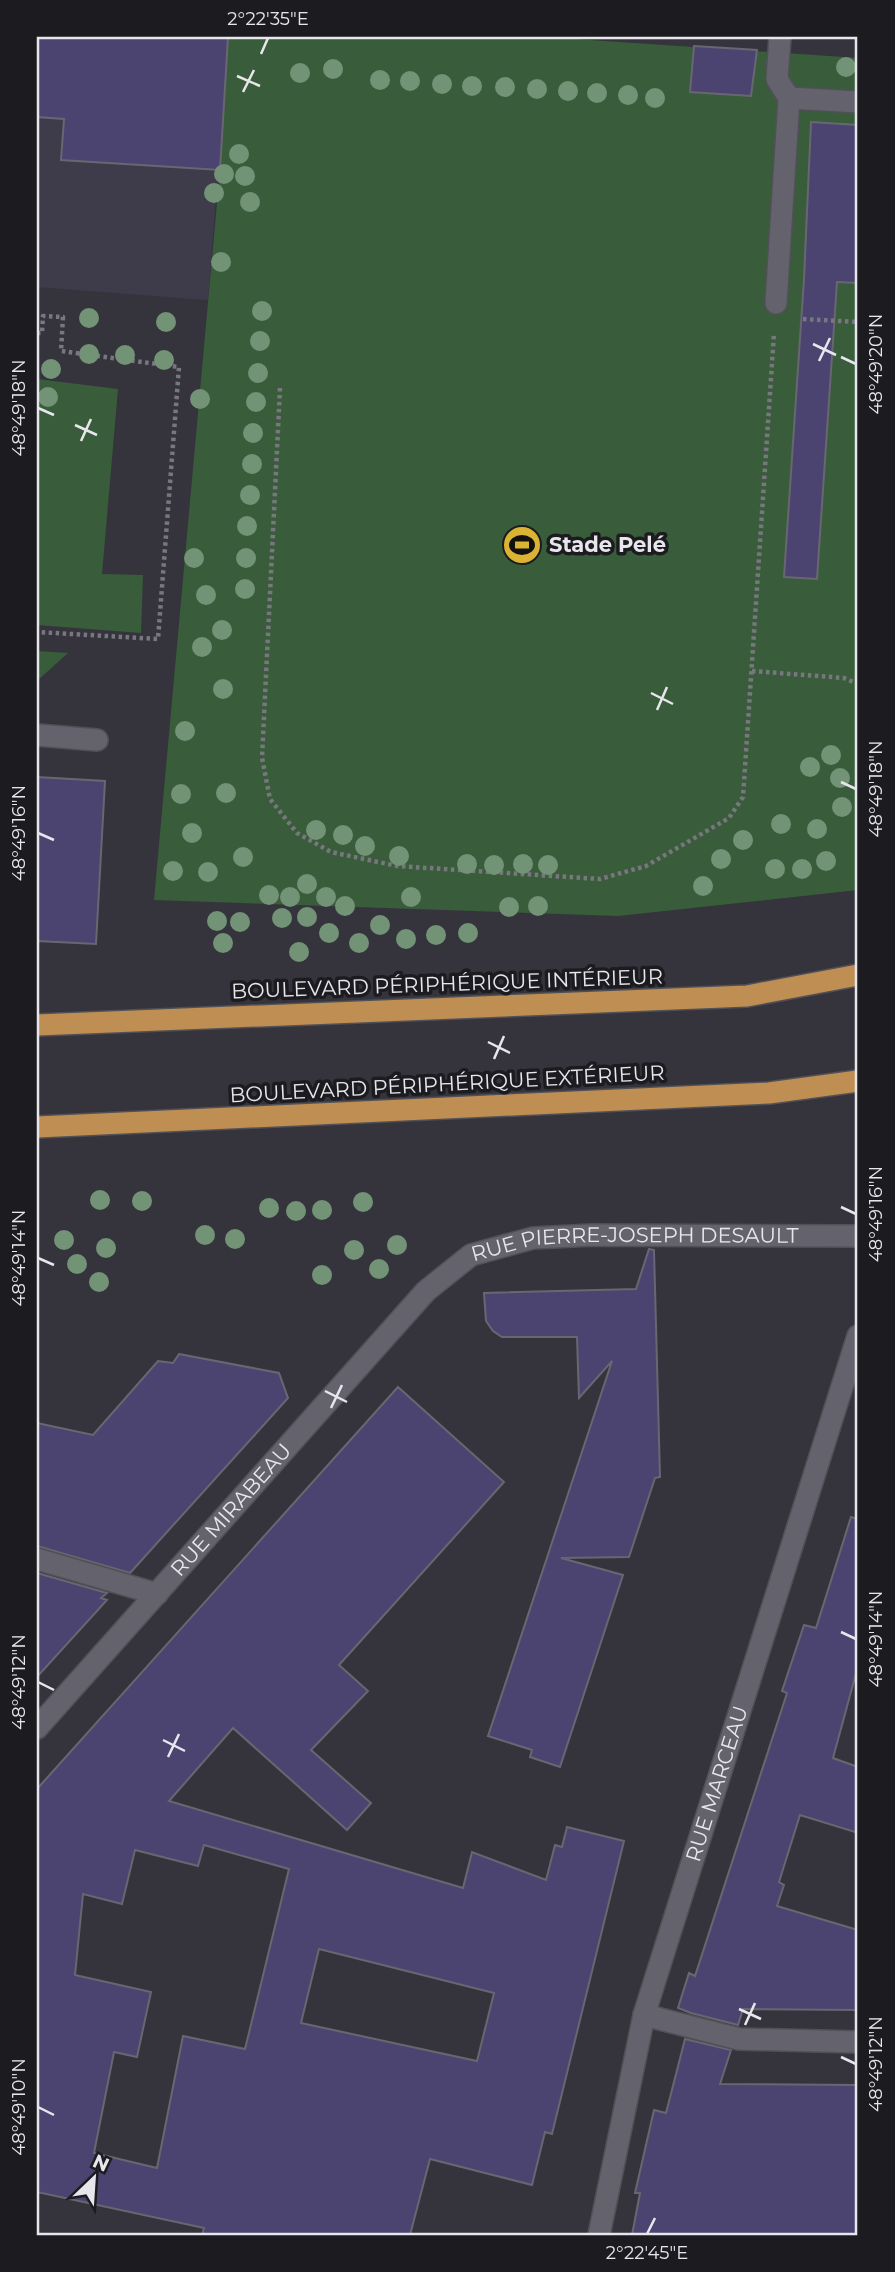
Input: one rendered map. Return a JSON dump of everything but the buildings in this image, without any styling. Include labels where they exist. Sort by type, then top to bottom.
[{"type":"highway","name":"BOULEVARD PÉRIPHÉRIQUE INTÉRIEUR","points":[[41,1024],[747,996],[858,975]]},
{"type":"highway","name":"BOULEVARD PÉRIPHÉRIQUE EXTÉRIEUR","points":[[37,1127],[104,1126],[769,1093],[858,1081]]},
{"type":"highway","points":[[37,1137],[104,1126]]},
{"type":"street","points":[[780,37],[777,79],[789,97],[783,311]]},
{"type":"street","points":[[789,97],[858,102]]},
{"type":"street","points":[[37,735],[97,740]]},
{"type":"street","name":"RUE PIERRE-JOSEPH DESAULT","points":[[426,1291],[471,1255],[533,1238],[592,1235],[858,1236]]},
{"type":"street","name":"RUE MIRABEAU","points":[[37,1728],[426,1291]]},
{"type":"street","name":"RUE MARCEAU","points":[[599,2235],[644,2015],[858,1336]]},
{"type":"street","points":[[37,1559],[157,1594]]},
{"type":"street","points":[[644,2015],[739,2039],[858,2042]]},
{"type":"path","points":[[783,311],[858,322]]},
{"type":"path","points":[[37,333],[42,333],[43,316],[63,317],[61,351],[178,367],[158,639],[37,632]]},
{"type":"path","points":[[280,388],[262,758],[270,799],[297,833],[331,852],[397,866],[600,879],[646,866],[729,818],[743,797],[775,331]]},
{"type":"path","points":[[752,671],[844,678],[858,684]]},
{"type":"shaded area","points":[[37,37],[228,37],[208,300],[37,287]]},
{"type":"green space","name":"Stade Pelé","points":[[228,37],[545,37],[858,58],[858,890],[618,916],[154,900],[220,170]]},
{"type":"green space","points":[[37,379],[118,389],[102,574],[143,575],[141,633],[37,625]]},
{"type":"green space","points":[[37,651],[68,653],[37,681]]},
{"type":"place","name":"Stade Pelé","points":[[522,545]]}]
